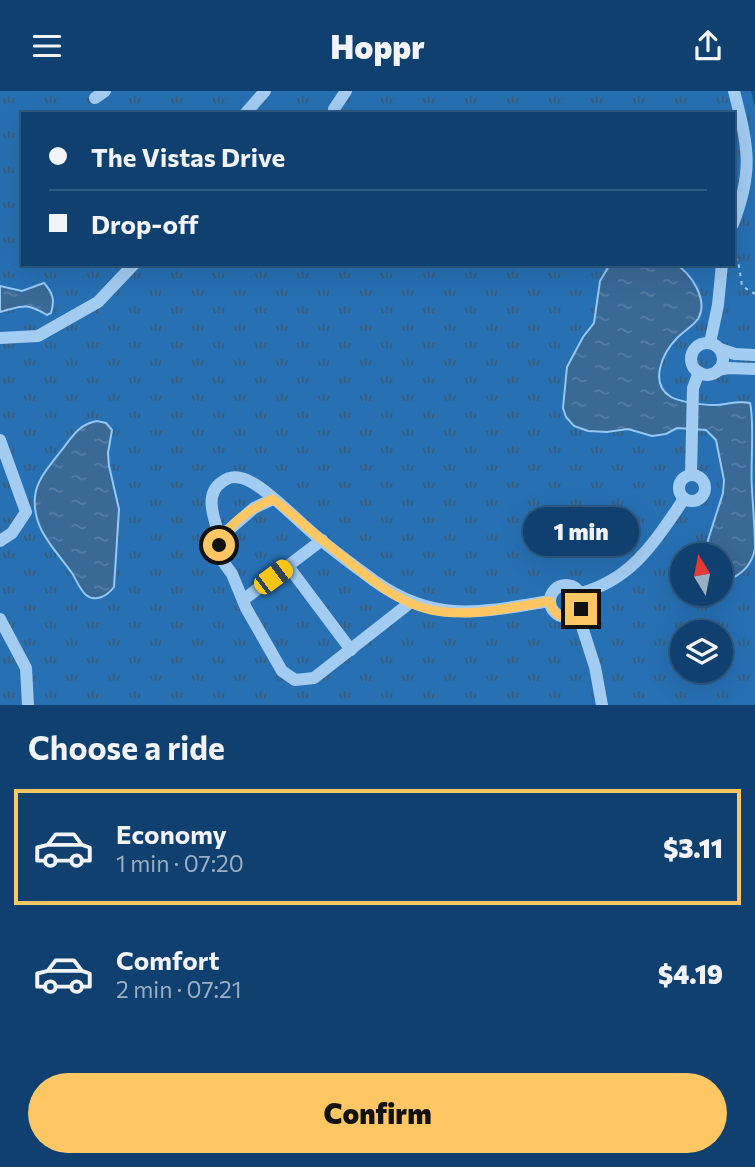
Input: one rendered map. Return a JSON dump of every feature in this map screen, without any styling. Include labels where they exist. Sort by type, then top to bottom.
[{"type":"street","points":[[247,112],[265,91]]},
{"type":"street","points":[[334,109],[346,91]]},
{"type":"street","points":[[734,91],[746,145],[748,171],[745,193],[735,219]]},
{"type":"street","points":[[0,338],[38,336],[98,302],[132,266]]},
{"type":"street","points":[[718,370],[723,360],[715,346],[722,266]]},
{"type":"street","points":[[698,345],[715,346],[754,362],[709,374],[698,372],[691,356],[698,345]]},
{"type":"street","points":[[691,474],[693,388],[698,372]]},
{"type":"street","points":[[0,440],[26,512],[12,533],[0,541]]},
{"type":"street","points":[[691,474],[700,477],[705,489],[701,498],[684,499],[678,487],[682,478],[691,474]]},
{"type":"street","points":[[221,541],[211,507],[213,492],[218,484],[231,476],[243,478],[253,482],[272,499],[288,508],[322,540],[377,582],[411,602],[431,610],[462,612],[550,601]]},
{"type":"street","points":[[272,499],[254,508],[224,534],[219,556],[232,574],[243,600],[282,671],[295,680],[314,678],[411,602]]},
{"type":"street","points":[[580,593],[601,587],[624,573],[657,537],[684,499]]},
{"type":"street","points":[[243,600],[322,540]]},
{"type":"street","points":[[288,566],[351,650]]},
{"type":"street","points":[[562,586],[572,586],[580,593],[583,604],[578,614],[562,617],[553,611],[550,601],[553,591],[562,586]]},
{"type":"street","points":[[578,614],[596,667],[602,705]]},
{"type":"street","points":[[0,619],[26,668],[28,705]]},
{"type":"path","points":[[735,259],[742,286],[755,294]]},
{"type":"green space","points":[[0,91],[751,91],[755,108],[755,705],[0,705]]},
{"type":"water","points":[[609,266],[678,266],[697,288],[701,304],[698,319],[672,343],[663,359],[659,376],[664,391],[675,399],[713,405],[750,403],[755,549],[747,566],[733,578],[733,543],[708,543],[723,493],[724,480],[716,440],[706,430],[677,428],[666,434],[652,436],[628,429],[588,431],[574,426],[566,417],[563,408],[567,367],[594,323],[600,281]]},
{"type":"water","points":[[44,283],[52,297],[51,313],[47,315],[24,306],[0,312],[0,286],[22,291]]},
{"type":"water","points":[[97,421],[106,423],[112,430],[109,466],[119,509],[114,587],[105,595],[94,598],[84,593],[46,538],[37,519],[35,497],[38,484],[72,436],[85,425]]},
{"type":"route","points":[[219,545],[224,534],[237,521],[272,499],[288,508],[307,529],[377,582],[406,601],[431,610],[494,610],[550,601],[550,606],[557,615],[568,618],[578,614],[581,609]]}]
